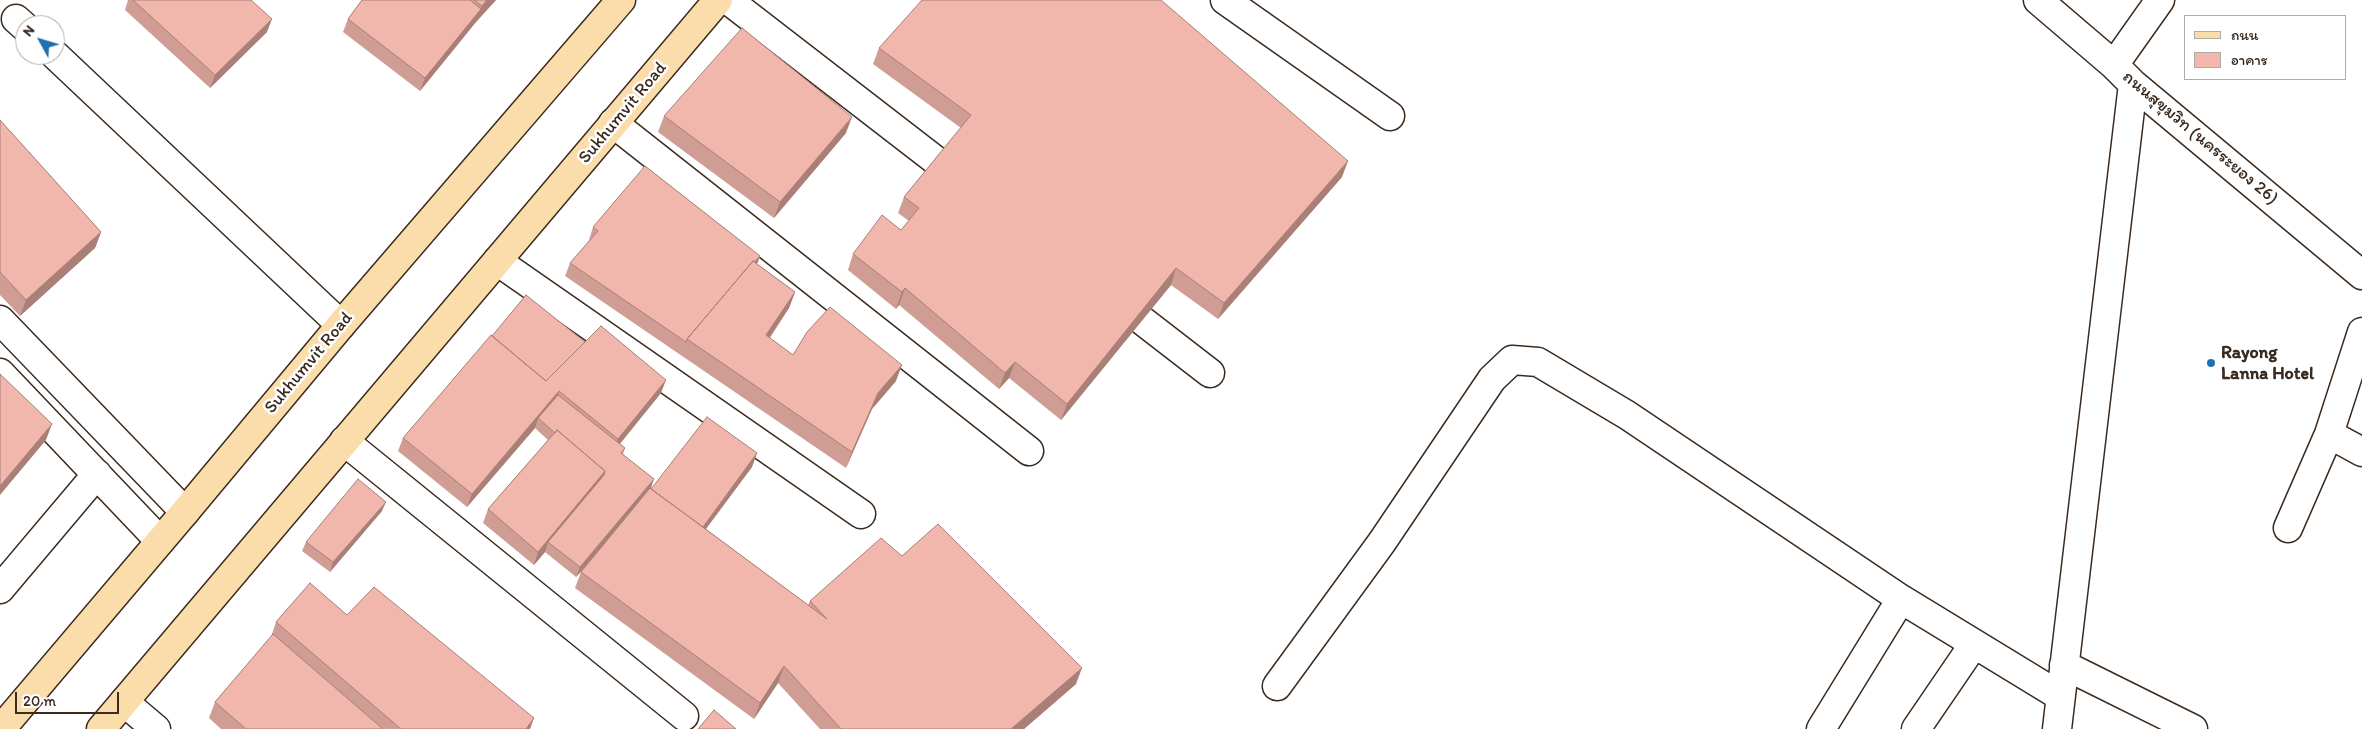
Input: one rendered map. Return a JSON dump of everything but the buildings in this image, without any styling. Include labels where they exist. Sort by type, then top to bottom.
[{"type":"main road","name":"Sukhumvit Road","points":[[1,729],[341,325],[621,0]]},
{"type":"main road","name":"Sukhumvit Road","points":[[101,729],[718,0]]},
{"type":"street","points":[[728,0],[981,196]]},
{"type":"street","points":[[1225,0],[1390,116]]},
{"type":"street","name":"ถนนสุขุมวิท (นครระยอง 26)","points":[[2038,0],[2362,275]]},
{"type":"street","points":[[2057,729],[2124,74],[2160,0]]},
{"type":"street","points":[[65,65],[341,325]]},
{"type":"street","points":[[614,124],[1029,451]]},
{"type":"street","points":[[497,261],[861,514]]},
{"type":"street","points":[[1092,281],[1210,373]]},
{"type":"street","points":[[0,320],[185,512]]},
{"type":"street","points":[[2288,528],[2329,434],[2362,332]]},
{"type":"street","points":[[1277,686],[1382,542],[1492,379],[1512,360],[1538,362],[1627,415],[1901,599],[2060,696]]},
{"type":"street","points":[[0,373],[160,541]]},
{"type":"street","points":[[2329,434],[2362,452]]},
{"type":"street","points":[[344,441],[684,716]]},
{"type":"street","points":[[0,589],[97,474]]},
{"type":"street","points":[[1820,729],[1901,599]]},
{"type":"street","points":[[1916,729],[1974,644]]},
{"type":"street","points":[[2064,665],[2193,729]]},
{"type":"street","points":[[124,702],[156,729]]},
{"type":"place","name":"Rayong Lanna Hotel","points":[[2211,363]]}]
